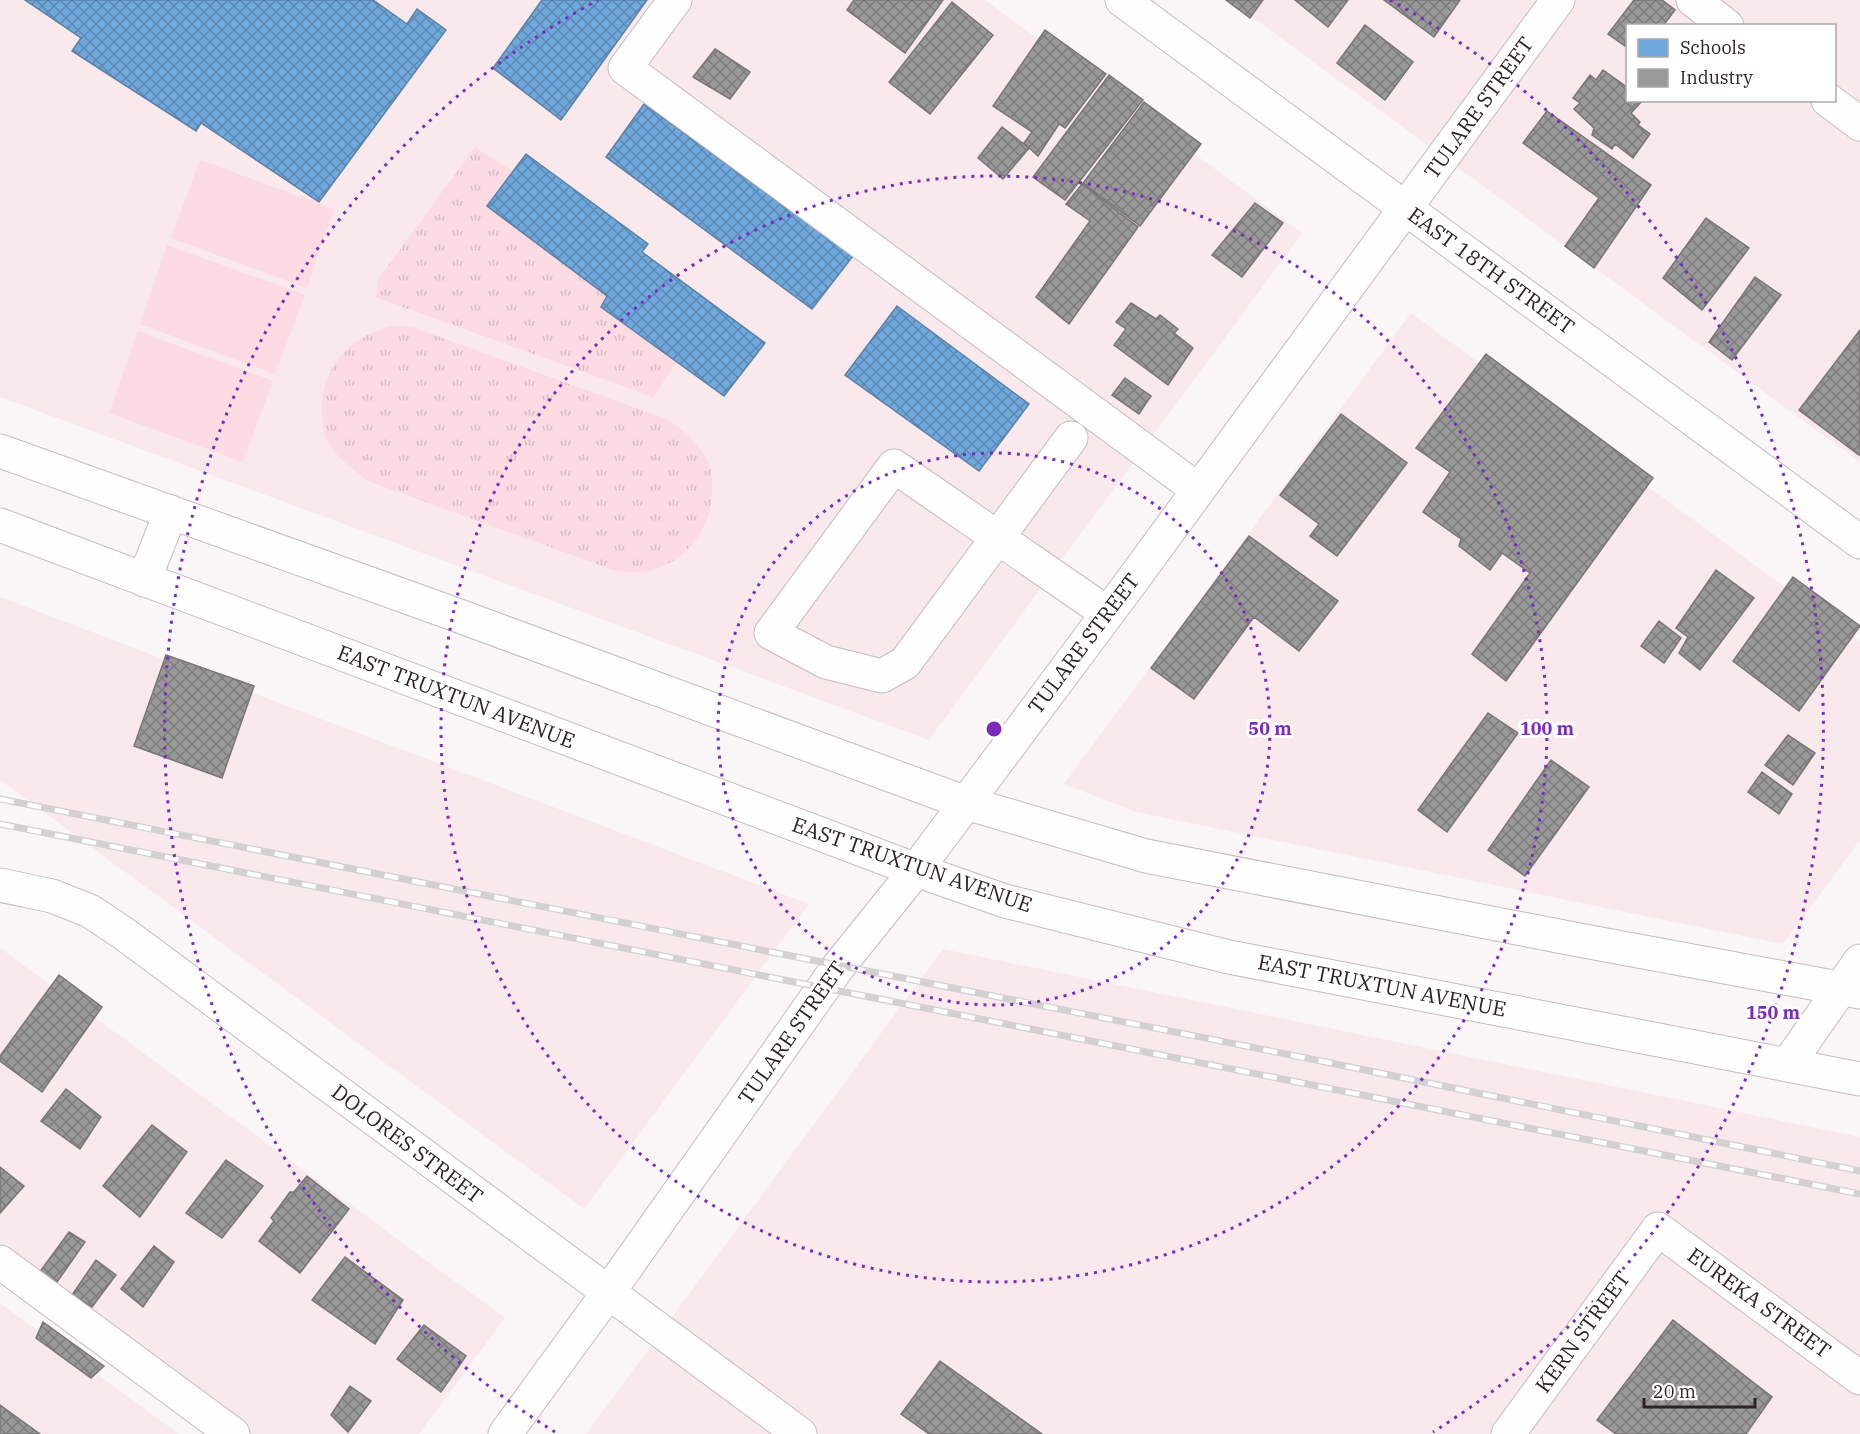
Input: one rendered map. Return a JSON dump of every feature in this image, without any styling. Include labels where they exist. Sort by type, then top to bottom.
[{"type":"street","points":[[675,0],[625,68],[1197,489]]},
{"type":"street","name":"EAST 18TH STREET","points":[[1122,0],[1860,542]]},
{"type":"street","name":"TULARE STREET","points":[[505,1434],[608,1293],[838,967],[916,870],[966,803],[1558,0]]},
{"type":"street","points":[[1693,0],[1724,24]]},
{"type":"street","points":[[1831,102],[1860,124]]},
{"type":"street","points":[[1071,438],[999,538],[905,663],[882,676],[826,662],[771,633],[894,466],[999,538],[1107,613]]},
{"type":"street","points":[[0,451],[443,610],[966,803],[1146,856],[1851,990]]},
{"type":"street","points":[[144,580],[171,512]]},
{"type":"street","name":"EAST TRUXTUN AVENUE","points":[[0,525],[916,870],[1005,901],[1229,957],[1860,1079]]},
{"type":"street","name":"DOLORES STREET","points":[[0,885],[52,896],[90,912],[123,933],[800,1434]]},
{"type":"street","points":[[1788,1064],[1851,990],[1860,961]]},
{"type":"street","name":"EUREKA STREET","points":[[1658,1229],[1860,1377]]},
{"type":"street","name":"KERN STREET","points":[[1508,1434],[1658,1229]]},
{"type":"street","points":[[0,1262],[233,1434]]},
{"type":"shaded area","points":[[0,0],[985,0],[1302,233],[929,740],[0,397]]},
{"type":"shaded area","points":[[1229,0],[1860,0],[1860,462]]},
{"type":"shaded area","points":[[1411,313],[1860,642],[1860,840],[1783,944],[1136,812],[1064,784]]},
{"type":"shaded area","points":[[0,597],[809,904],[584,1209],[0,780]]},
{"type":"shaded area","points":[[0,948],[505,1318],[419,1434],[236,1434],[0,1261]]},
{"type":"shaded area","points":[[943,949],[1860,1137],[1860,1434],[586,1434]]},
{"type":"shaded area","points":[[0,1303],[179,1434],[0,1434]]},
{"type":"green space","points":[[475,147],[512,171],[487,206],[607,296],[677,362],[653,397],[375,297],[379,278]]},
{"type":"green space","points":[[200,160],[334,209],[307,288],[171,238]]},
{"type":"green space","points":[[167,245],[305,295],[275,374],[140,324]]},
{"type":"green space","points":[[390,326],[412,327],[669,420],[694,442],[711,469],[711,502],[708,516],[696,540],[676,559],[664,566],[641,572],[613,570],[368,481],[342,459],[328,443],[323,424],[323,396],[326,381],[340,357],[362,339]]},
{"type":"green space","points":[[138,331],[273,381],[243,462],[109,413]]},
{"type":"building: Schools","points":[[25,0],[373,0],[407,24],[417,9],[446,30],[319,202],[201,123],[196,131],[72,51],[81,38]]},
{"type":"building: Schools","points":[[542,0],[647,0],[561,120],[493,68]]},
{"type":"building: Schools","points":[[644,104],[853,256],[812,309],[606,157]]},
{"type":"building: Schools","points":[[526,154],[648,244],[642,252],[765,343],[724,396],[601,307],[607,296],[487,206]]},
{"type":"building: Schools","points":[[897,306],[1029,404],[979,471],[845,375]]},
{"type":"building: Industry","points":[[854,0],[943,0],[905,53],[847,10]]},
{"type":"building: Industry","points":[[1226,0],[1263,0],[1250,18]]},
{"type":"building: Industry","points":[[1295,0],[1348,0],[1328,27]]},
{"type":"building: Industry","points":[[1384,0],[1460,0],[1434,37]]},
{"type":"building: Industry","points":[[1634,0],[1662,0],[1675,10],[1664,24],[1626,24],[1626,47],[1608,34]]},
{"type":"building: Industry","points":[[952,2],[993,35],[930,114],[889,82]]},
{"type":"building: Industry","points":[[1365,25],[1413,62],[1385,100],[1337,63]]},
{"type":"building: Industry","points":[[1045,30],[1106,74],[1065,128],[1059,124],[1038,156],[1024,143],[1032,132],[993,106]]},
{"type":"building: Industry","points":[[715,49],[750,72],[730,99],[693,77]]},
{"type":"building: Industry","points":[[1603,70],[1626,87],[1626,102],[1641,102],[1631,113],[1640,122],[1638,125],[1650,134],[1633,158],[1615,144],[1612,149],[1592,135],[1594,128],[1574,109],[1580,103],[1573,98],[1590,75],[1596,80]]},
{"type":"building: Industry","points":[[1109,75],[1143,100],[1065,200],[1033,177]]},
{"type":"building: Industry","points":[[1144,102],[1201,144],[1140,226],[1083,183]]},
{"type":"building: Industry","points":[[1547,111],[1651,185],[1594,268],[1565,246],[1599,198],[1523,143]]},
{"type":"building: Industry","points":[[1002,127],[1029,148],[1003,179],[978,158]]},
{"type":"building: Industry","points":[[1082,184],[1138,227],[1069,324],[1036,297],[1090,221],[1066,204]]},
{"type":"building: Industry","points":[[1255,203],[1283,223],[1242,277],[1212,255]]},
{"type":"building: Industry","points":[[1706,218],[1749,248],[1702,310],[1663,278]]},
{"type":"building: Industry","points":[[1755,277],[1781,295],[1732,360],[1709,342]]},
{"type":"building: Industry","points":[[1131,303],[1156,319],[1160,315],[1178,329],[1174,333],[1193,348],[1168,385],[1114,345],[1126,329],[1116,322]]},
{"type":"building: Industry","points":[[1860,330],[1860,454],[1859,455],[1799,410]]},
{"type":"building: Industry","points":[[1486,354],[1653,478],[1506,681],[1472,654],[1530,573],[1502,553],[1490,570],[1459,546],[1461,539],[1423,512],[1450,472],[1416,448]]},
{"type":"building: Industry","points":[[1125,378],[1151,396],[1139,414],[1112,395]]},
{"type":"building: Industry","points":[[1341,414],[1407,463],[1337,556],[1310,536],[1319,524],[1280,495]]},
{"type":"building: Industry","points":[[1249,536],[1338,601],[1299,651],[1254,617],[1194,699],[1151,668]]},
{"type":"building: Industry","points":[[1716,570],[1754,598],[1700,670],[1679,653],[1688,637],[1676,628]]},
{"type":"building: Industry","points":[[1793,577],[1860,626],[1799,711],[1733,661]]},
{"type":"building: Industry","points":[[1659,621],[1681,638],[1664,663],[1641,646]]},
{"type":"building: Industry","points":[[166,655],[254,686],[222,778],[134,746]]},
{"type":"building: Industry","points":[[1488,713],[1518,733],[1447,832],[1418,810]]},
{"type":"building: Industry","points":[[1788,735],[1815,753],[1793,785],[1765,765]]},
{"type":"building: Industry","points":[[1551,760],[1589,787],[1525,876],[1488,850]]},
{"type":"building: Industry","points":[[1762,772],[1792,794],[1779,814],[1748,792]]},
{"type":"building: Industry","points":[[59,975],[102,1007],[42,1092],[0,1061],[0,1056]]},
{"type":"building: Industry","points":[[66,1089],[101,1117],[80,1149],[41,1121]]},
{"type":"building: Industry","points":[[152,1125],[187,1152],[140,1217],[103,1186]]},
{"type":"building: Industry","points":[[226,1160],[263,1186],[222,1238],[186,1213]]},
{"type":"building: Industry","points":[[0,1167],[24,1186],[0,1213]]},
{"type":"building: Industry","points":[[307,1176],[349,1209],[300,1273],[259,1241],[274,1221],[271,1218],[290,1192],[294,1192]]},
{"type":"building: Industry","points":[[69,1232],[85,1242],[55,1285],[39,1273]]},
{"type":"building: Industry","points":[[154,1246],[174,1262],[143,1307],[121,1289]]},
{"type":"building: Industry","points":[[345,1257],[403,1300],[375,1344],[312,1300]]},
{"type":"building: Industry","points":[[96,1260],[116,1275],[92,1307],[72,1295]]},
{"type":"building: Industry","points":[[1673,1320],[1772,1397],[1746,1434],[1616,1434],[1597,1420]]},
{"type":"building: Industry","points":[[43,1322],[104,1366],[91,1378],[36,1338]]},
{"type":"building: Industry","points":[[424,1325],[466,1356],[441,1392],[397,1359]]},
{"type":"building: Industry","points":[[940,1361],[1042,1434],[929,1434],[901,1414]]},
{"type":"building: Industry","points":[[350,1386],[371,1401],[348,1432],[331,1415]]},
{"type":"building: Industry","points":[[0,1405],[40,1434],[0,1434]]},
{"type":"railway","points":[[0,799],[1306,1058],[1860,1171]]},
{"type":"railway","points":[[0,824],[1860,1194]]}]
